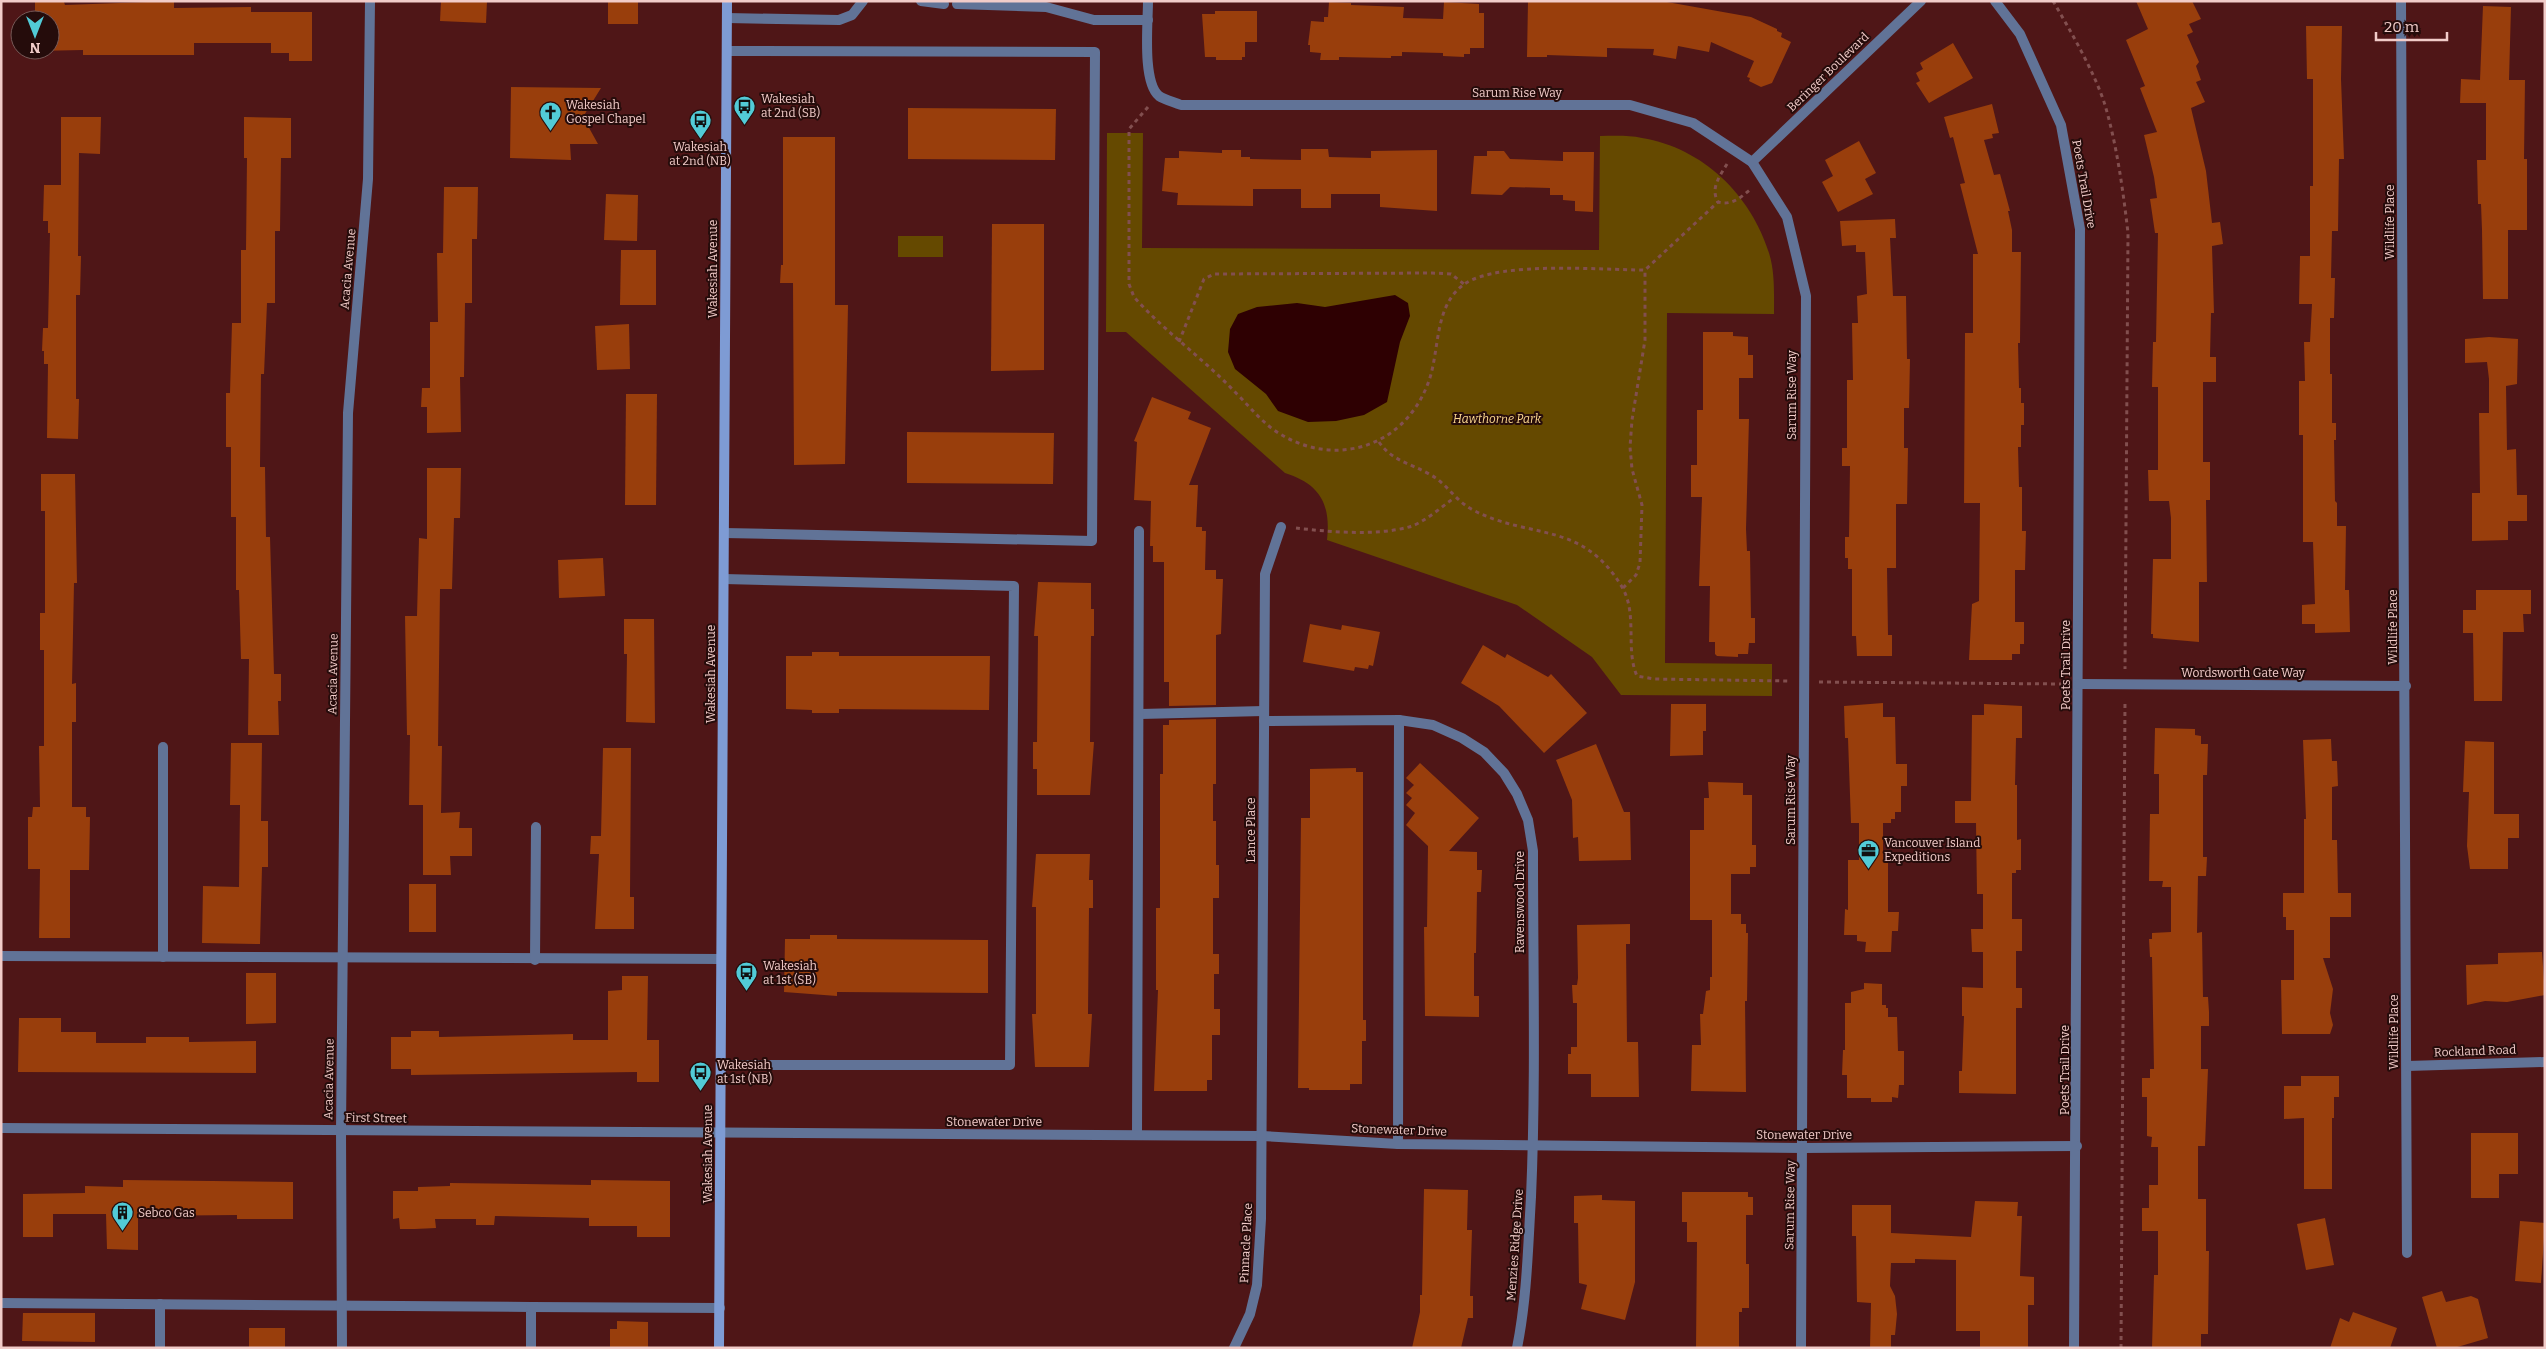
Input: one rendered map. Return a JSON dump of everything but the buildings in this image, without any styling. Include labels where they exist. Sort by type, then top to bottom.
[{"type":"main road","name":"Wakesiah Avenue","points":[[720,1348],[727,1]]},
{"type":"street","name":"Acacia Avenue","points":[[342,1348],[342,959],[348,414],[368,179],[370,1]]},
{"type":"street","points":[[727,18],[839,20],[852,14],[863,1]]},
{"type":"street","points":[[921,1],[944,4]]},
{"type":"street","points":[[1148,1],[1148,69],[1151,84],[1159,96]]},
{"type":"street","name":"Beringer Boulevard","points":[[1752,162],[1921,1]]},
{"type":"street","name":"Poets Trail Drive","points":[[1995,1],[2020,34],[2061,125],[2080,230],[2077,1146],[2074,1348]]},
{"type":"street","name":"Wildlife Place","points":[[2401,1],[2406,686],[2407,1253]]},
{"type":"street","points":[[957,4],[1046,7],[1094,20],[1148,20]]},
{"type":"street","points":[[724,533],[1092,541],[1095,52],[728,51]]},
{"type":"street","name":"Sarum Rise Way","points":[[1159,96],[1181,105],[1204,107],[1630,105],[1693,123],[1752,162],[1786,217],[1806,296],[1803,682],[1802,1348]]},
{"type":"street","name":"Lance Place","points":[[1262,1136],[1265,574],[1281,527]]},
{"type":"street","points":[[1137,1135],[1140,714],[1139,531]]},
{"type":"street","points":[[721,1066],[1010,1065],[1014,596],[1014,586],[724,579]]},
{"type":"street","name":"Wordsworth Gate Way","points":[[2079,684],[2406,686]]},
{"type":"street","name":"Ravenswood Drive","points":[[1140,714],[1399,720],[1434,725],[1484,752],[1504,773],[1518,794],[1528,820],[1534,851],[1533,1144]]},
{"type":"street","points":[[1398,1144],[1399,720]]},
{"type":"street","points":[[163,747],[163,957]]},
{"type":"street","points":[[534,960],[536,827]]},
{"type":"street","points":[[1,956],[534,960],[721,959]]},
{"type":"street","name":"Rockland Road","points":[[2407,1066],[2545,1062]]},
{"type":"street","name":"First Street","points":[[1,1128],[721,1134]]},
{"type":"street","name":"Stonewater Drive","points":[[721,1134],[1262,1136],[1398,1144],[1803,1148],[2077,1146]]},
{"type":"street","name":"Pinnacle Place","points":[[1234,1348],[1250,1314],[1257,1285],[1261,1219],[1262,1136]]},
{"type":"street","name":"Menzies Ridge Drive","points":[[1516,1348],[1522,1321],[1527,1266],[1533,1144]]},
{"type":"street","points":[[1,1303],[720,1308]]},
{"type":"street","points":[[160,1304],[160,1348]]},
{"type":"street","points":[[531,1348],[532,1307]]},
{"type":"path","points":[[1159,96],[1129,129],[1129,284],[1134,298],[1179,342],[1236,393],[1253,413],[1274,430],[1295,441],[1313,447],[1337,450],[1357,448],[1379,442],[1408,419],[1427,388],[1436,363],[1441,320],[1448,302],[1464,284],[1481,275],[1504,270],[1645,270],[1718,202]]},
{"type":"path","points":[[1718,202],[1714,188],[1735,150]]},
{"type":"path","points":[[1718,202],[1724,203],[1738,199],[1763,179]]},
{"type":"path","points":[[1623,588],[1636,575],[1640,563],[1642,505],[1632,469],[1630,447],[1632,420],[1645,340],[1645,270]]},
{"type":"path","points":[[1179,342],[1208,276],[1214,274],[1432,273],[1451,274],[1464,284]]},
{"type":"path","points":[[1379,442],[1387,454],[1430,474],[1445,485],[1454,498],[1473,510],[1499,520],[1559,534],[1578,542],[1594,553],[1623,588],[1631,624],[1633,667],[1637,676],[1654,679],[1803,682],[2079,684]]},
{"type":"path","points":[[1281,527],[1334,532],[1409,527],[1422,521],[1454,498]]},
{"type":"green space","name":"Hawthorne Park","points":[[1107,133],[1143,133],[1142,248],[1599,250],[1600,136],[1632,136],[1664,143],[1704,163],[1722,178],[1750,212],[1761,232],[1769,253],[1772,268],[1774,314],[1667,313],[1665,663],[1772,664],[1772,696],[1621,695],[1592,657],[1517,605],[1327,540],[1328,527],[1325,506],[1315,490],[1307,483],[1285,473],[1126,332],[1106,332]]},
{"type":"green space","points":[[898,236],[943,236],[943,257],[898,257]]},
{"type":"shaded area","points":[[1395,295],[1408,303],[1410,316],[1400,342],[1387,402],[1364,415],[1336,421],[1308,422],[1278,411],[1266,394],[1235,369],[1228,352],[1230,329],[1238,314],[1257,307],[1297,303],[1325,307]]},
{"type":"place","name":"Wakesiah at 2nd (SB)","points":[[745,125]]},
{"type":"place","name":"Wakesiah Gospel Chapel","points":[[550,131]]},
{"type":"place","name":"Wakesiah at 2nd (NB)","points":[[700,139]]},
{"type":"place","name":"Vancouver Island Expeditions","points":[[1868,869]]},
{"type":"place","name":"Wakesiah at 1st (SB)","points":[[747,992]]},
{"type":"place","name":"Wakesiah at 1st (NB)","points":[[701,1091]]},
{"type":"place","name":"Sebco Gas","points":[[122,1232]]}]
